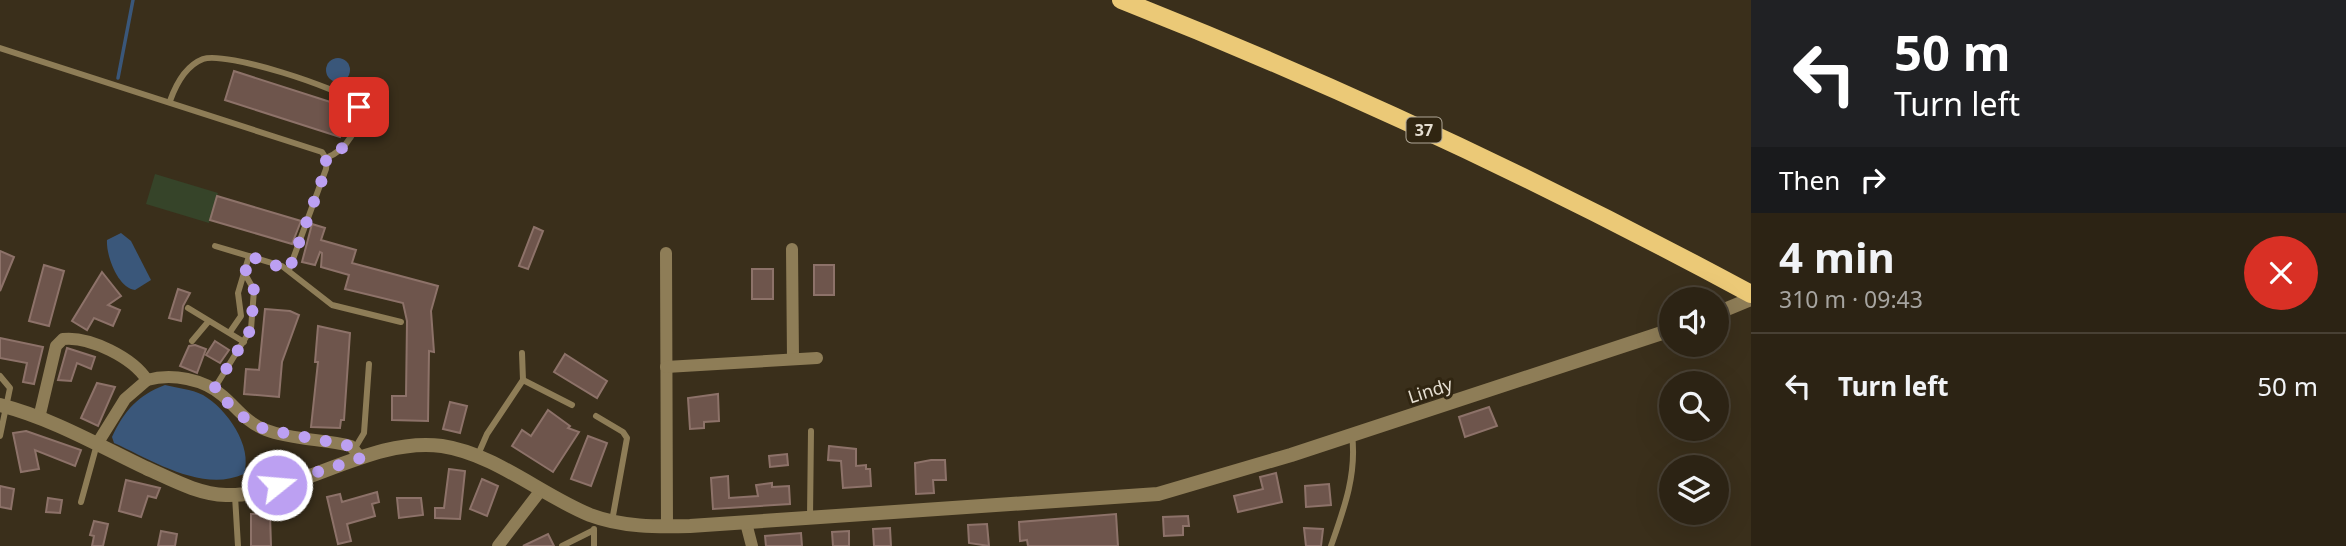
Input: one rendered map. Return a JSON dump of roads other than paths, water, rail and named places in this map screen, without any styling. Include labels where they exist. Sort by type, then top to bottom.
[{"type":"main road","name":"37","points":[[1121,0],[1382,111],[1576,203],[1718,276],[1751,297]]},
{"type":"street","points":[[792,248],[793,359]]},
{"type":"street","points":[[666,253],[667,527]]},
{"type":"street","points":[[1729,307],[1751,297]]},
{"type":"street","name":"Lindy","points":[[235,494],[358,453],[431,445],[477,457],[602,523],[667,527],[1135,497],[1200,484],[1659,334]]},
{"type":"street","points":[[38,418],[56,346],[63,339],[80,340],[121,358],[139,369],[147,380]]},
{"type":"street","points":[[666,367],[817,358]]},
{"type":"street","points":[[97,444],[125,399],[147,380],[170,377],[214,389],[240,415],[264,429],[358,453]]},
{"type":"street","points":[[3,406],[38,418],[193,488],[235,494]]},
{"type":"street","points":[[498,546],[541,490]]},
{"type":"street","points":[[746,523],[752,546]]},
{"type":"lane","points":[[0,48],[312,147],[326,158]]},
{"type":"lane","points":[[170,101],[181,76],[199,61],[209,58],[249,62],[359,104],[348,143],[342,151],[326,158]]},
{"type":"lane","points":[[289,270],[326,169],[326,158]]},
{"type":"lane","points":[[215,246],[289,270],[332,305],[401,322]]},
{"type":"lane","points":[[230,332],[241,310],[238,293],[249,256]]},
{"type":"lane","points":[[214,389],[251,329],[254,290],[245,274]]},
{"type":"lane","points":[[188,307],[208,322],[244,342]]},
{"type":"lane","points":[[241,310],[253,312]]},
{"type":"lane","points":[[192,341],[208,322]]},
{"type":"lane","points":[[477,457],[487,434],[523,380],[522,353]]},
{"type":"lane","points":[[358,453],[364,433],[369,364]]},
{"type":"lane","points":[[0,376],[10,385],[3,406],[0,436]]},
{"type":"lane","points":[[523,380],[572,405]]},
{"type":"lane","points":[[594,546],[626,438],[623,432],[596,416]]},
{"type":"lane","points":[[810,519],[811,431]]},
{"type":"lane","points":[[1332,546],[1351,484],[1354,453],[1352,435]]},
{"type":"lane","points":[[81,502],[97,444]]},
{"type":"lane","points":[[235,494],[238,546]]},
{"type":"lane","points":[[562,546],[602,523]]},
{"type":"water","points":[[338,58],[349,65],[350,70],[343,81],[338,82],[327,75],[326,70],[333,59]]},
{"type":"water","points":[[121,233],[131,241],[151,280],[135,290],[118,278],[109,254],[107,240]]},
{"type":"water","points":[[165,385],[203,395],[221,409],[241,440],[246,463],[244,474],[228,479],[194,477],[114,443],[112,437],[127,412],[147,394]]},
{"type":"waterway","points":[[118,78],[133,0]]}]
